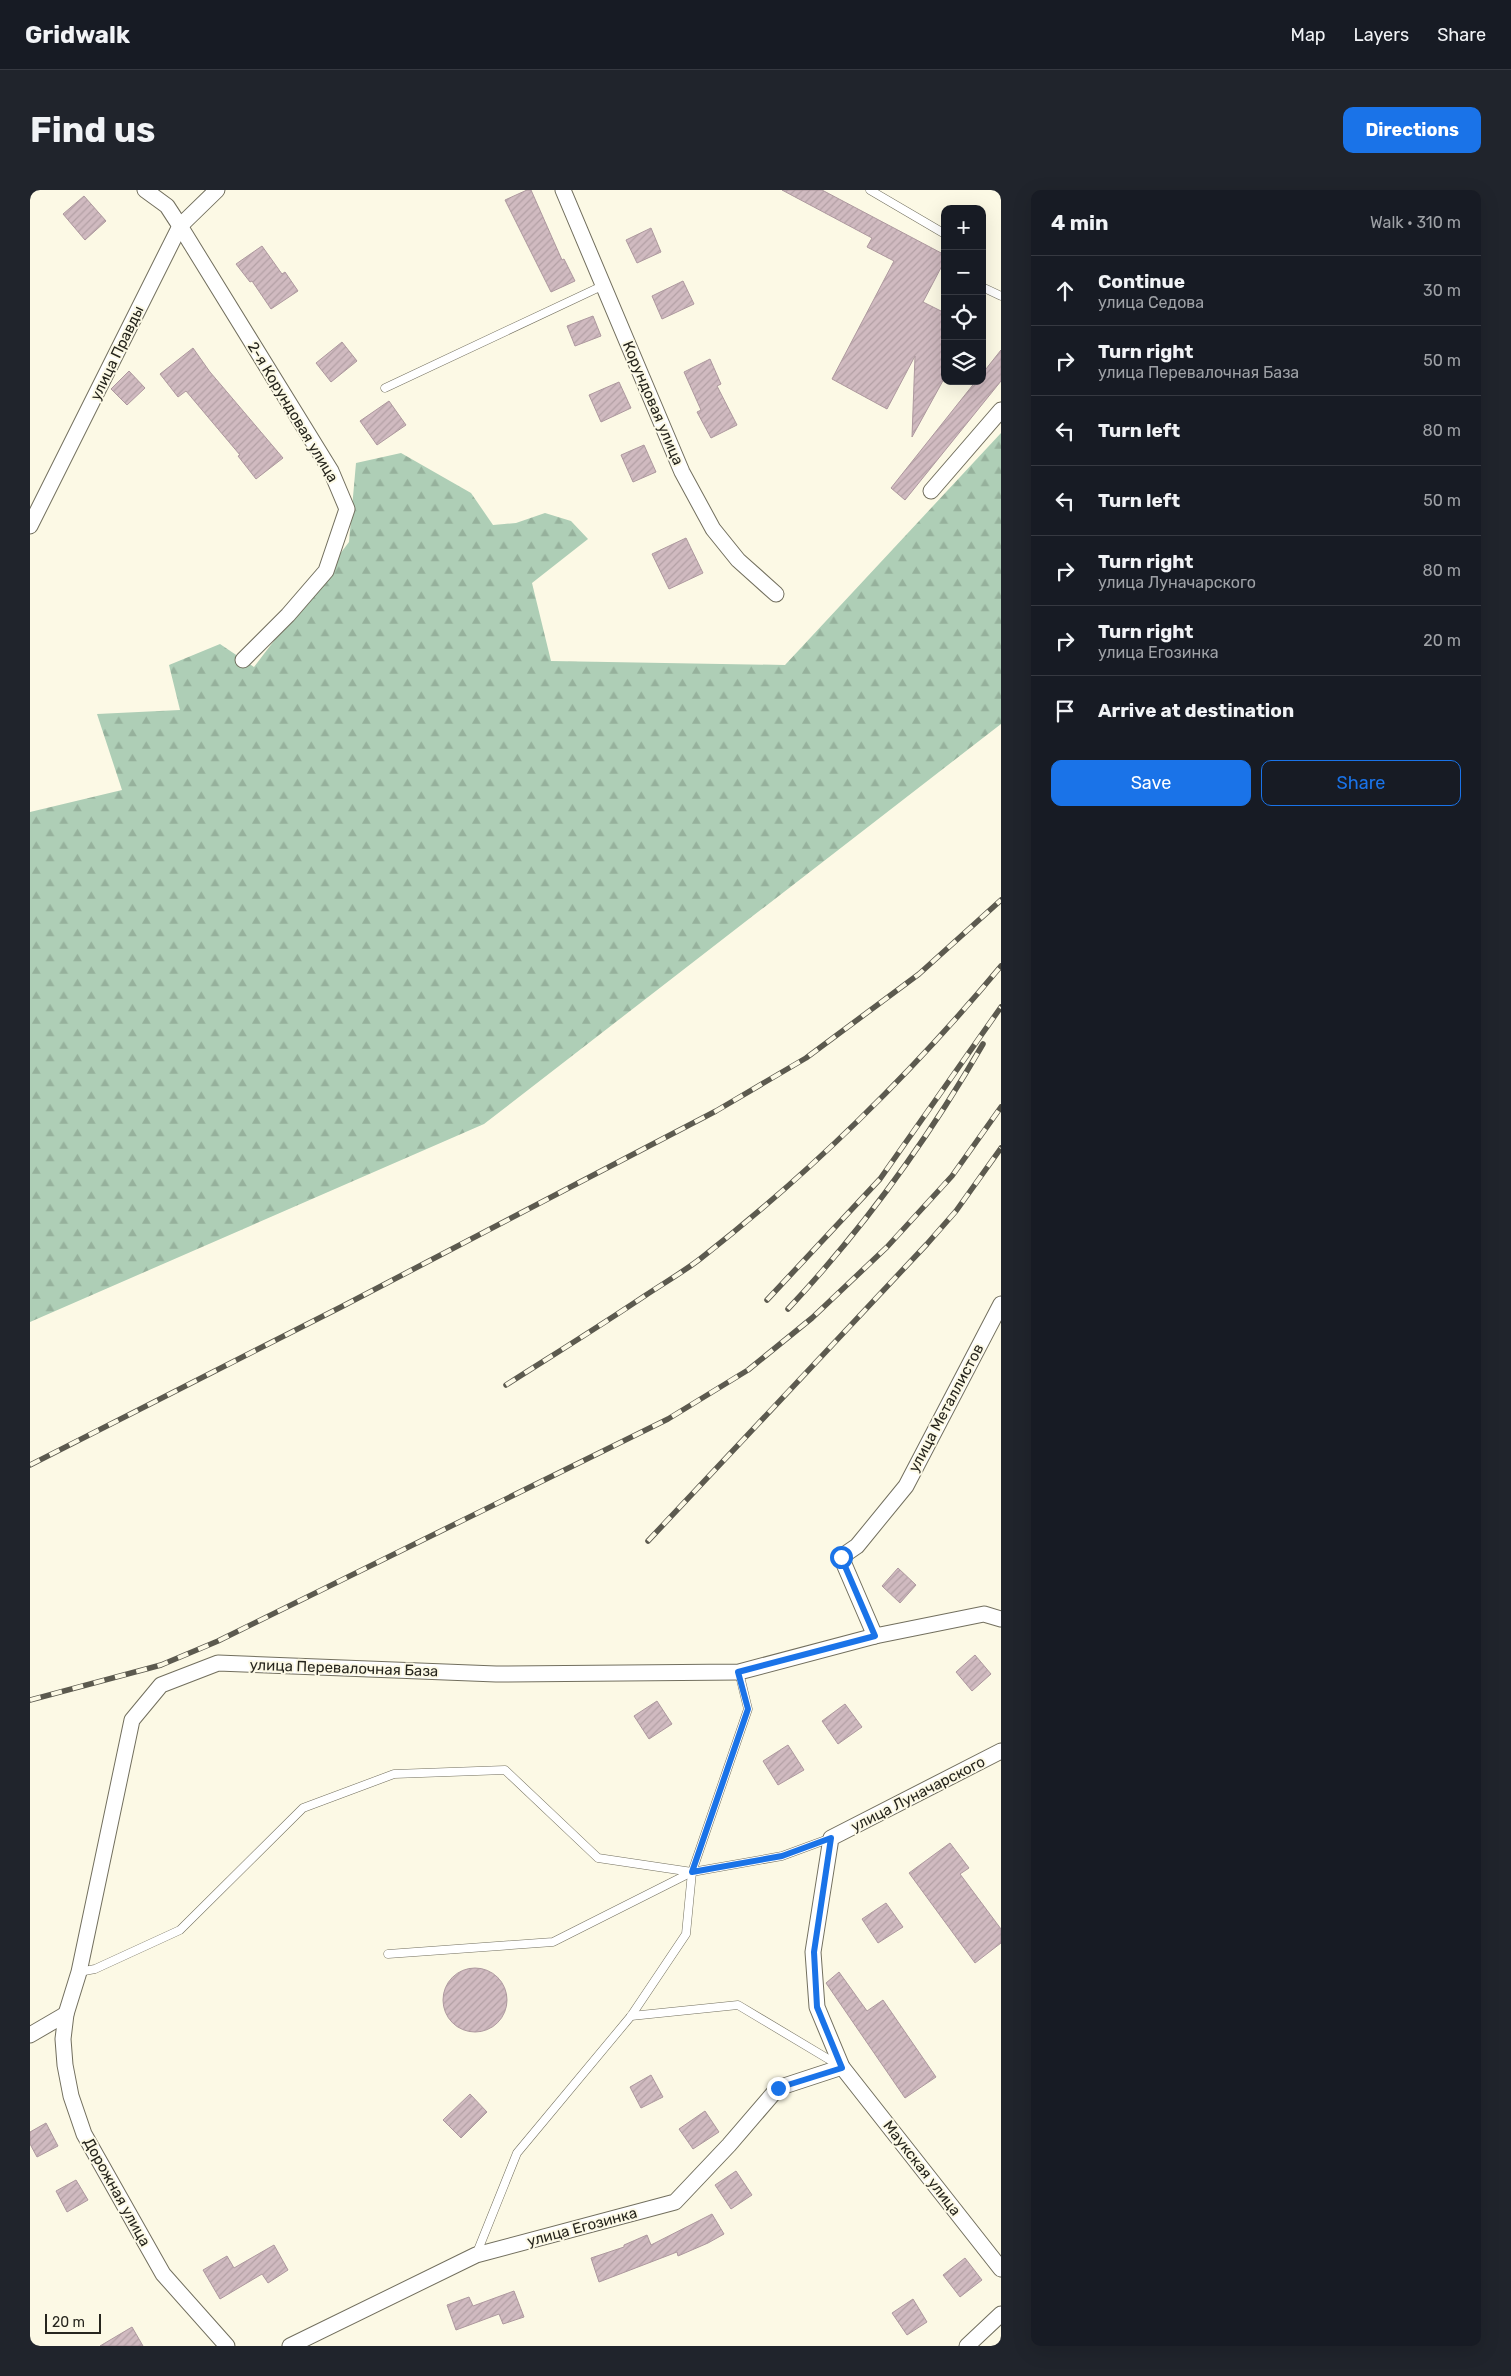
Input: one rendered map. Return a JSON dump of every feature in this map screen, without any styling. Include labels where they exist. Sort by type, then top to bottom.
[{"type":"street","name":"2-я Корундовая улица","points":[[145,190],[167,206],[180,226],[331,471],[347,509],[326,571],[288,615],[244,660]]},
{"type":"street","name":"улица Правды","points":[[30,526],[180,226],[217,190]]},
{"type":"street","name":"Корундовая улица","points":[[563,190],[682,472],[713,529],[738,560],[776,594]]},
{"type":"street","points":[[931,492],[1001,410]]},
{"type":"street","name":"улица Металлистов","points":[[875,1636],[841,1557],[857,1546],[906,1486],[1001,1304]]},
{"type":"street","name":"улица Перевалочная База","points":[[66,2014],[79,1972],[132,1720],[161,1684],[218,1663],[496,1674],[738,1672],[875,1636],[984,1614],[1001,1619]]},
{"type":"street","name":"улица Луначарского","points":[[831,1838],[1001,1751]]},
{"type":"street","points":[[831,1838],[814,1952],[817,2007],[842,2068]]},
{"type":"street","points":[[30,2035],[66,2014]]},
{"type":"street","name":"Дорожная улица","points":[[66,2014],[63,2039],[64,2065],[84,2134],[163,2274],[227,2346]]},
{"type":"street","name":"улица Егозинка","points":[[290,2346],[476,2255],[674,2202],[729,2145],[778,2088],[842,2068]]},
{"type":"street","name":"Маукская улица","points":[[842,2068],[1001,2269]]},
{"type":"street","points":[[967,2346],[1001,2314]]},
{"type":"lane","points":[[870,190],[941,232]]},
{"type":"lane","points":[[385,388],[602,286]]},
{"type":"lane","points":[[986,289],[1001,296]]},
{"type":"lane","points":[[476,2255],[517,2153],[631,2016],[686,1934],[692,1872],[748,1709],[738,1672]]},
{"type":"lane","points":[[79,1972],[95,1969],[180,1930],[303,1808],[394,1774],[505,1770],[598,1858],[692,1872]]},
{"type":"lane","points":[[388,1954],[553,1942],[692,1872],[782,1856],[831,1838]]},
{"type":"lane","points":[[631,2016],[738,2005],[842,2068]]},
{"type":"green space","points":[[1001,433],[1001,724],[484,1124],[30,1322],[30,812],[122,790],[97,714],[180,710],[169,665],[220,644],[254,667],[349,542],[356,463],[401,453],[471,493],[493,525],[516,523],[545,513],[571,521],[588,539],[532,583],[551,661],[785,665]]},
{"type":"building","points":[[531,190],[562,260],[564,259],[575,281],[551,292],[505,200]]},
{"type":"building","points":[[782,190],[822,190],[941,253],[941,268],[923,302],[941,311],[941,384],[912,437],[915,356],[887,409],[832,379],[894,261],[867,247],[872,238]]},
{"type":"building","points":[[84,196],[106,221],[85,240],[63,214]]},
{"type":"building","points":[[651,228],[661,252],[637,263],[626,240]]},
{"type":"building","points":[[262,246],[282,274],[285,272],[298,291],[271,309],[252,281],[250,282],[236,264]]},
{"type":"building","points":[[683,281],[694,304],[662,319],[652,296]]},
{"type":"building","points":[[593,316],[601,336],[575,346],[567,326]]},
{"type":"building","points":[[342,342],[357,361],[331,382],[316,363]]},
{"type":"building","points":[[193,348],[210,372],[283,458],[256,479],[238,456],[240,455],[186,391],[178,397],[160,374]]},
{"type":"building","points":[[1001,350],[1001,381],[905,500],[891,488],[973,385],[986,385],[986,369]]},
{"type":"building","points":[[710,359],[721,384],[717,386],[737,425],[711,438],[697,412],[701,410],[684,372]]},
{"type":"building","points":[[129,371],[145,388],[127,405],[111,389]]},
{"type":"building","points":[[619,382],[631,408],[601,422],[589,395]]},
{"type":"building","points":[[389,401],[406,425],[377,445],[360,421]]},
{"type":"building","points":[[644,445],[656,472],[633,482],[621,455]]},
{"type":"building","points":[[686,538],[703,573],[669,589],[652,554]]},
{"type":"building","points":[[898,1568],[916,1585],[900,1603],[882,1586]]},
{"type":"building","points":[[975,1655],[991,1674],[972,1691],[956,1672]]},
{"type":"building","points":[[657,1701],[672,1724],[649,1739],[634,1716]]},
{"type":"building","points":[[845,1704],[862,1727],[838,1744],[822,1721]]},
{"type":"building","points":[[788,1745],[804,1770],[778,1785],[763,1761]]},
{"type":"building","points":[[950,1843],[969,1868],[960,1874],[1001,1929],[1001,1943],[975,1963],[909,1873]]},
{"type":"building","points":[[886,1903],[903,1927],[878,1943],[862,1919]]},
{"type":"building","points":[[469,1968],[481,1968],[498,1977],[505,1988],[507,2000],[505,2012],[498,2023],[481,2032],[469,2032],[457,2027],[448,2018],[443,2006],[443,1994],[448,1982],[457,1973]]},
{"type":"building","points":[[839,1972],[867,2011],[883,2000],[936,2077],[905,2098],[826,1983]]},
{"type":"building","points":[[651,2075],[663,2097],[641,2108],[630,2087]]},
{"type":"building","points":[[470,2094],[487,2112],[461,2138],[443,2120]]},
{"type":"building","points":[[705,2111],[719,2132],[693,2149],[679,2129]]},
{"type":"building","points":[[46,2123],[58,2146],[37,2157],[30,2144],[30,2132]]},
{"type":"building","points":[[736,2171],[752,2195],[731,2209],[715,2185]]},
{"type":"building","points":[[76,2180],[88,2200],[67,2212],[56,2191]]},
{"type":"building","points":[[712,2214],[724,2234],[678,2256],[677,2252],[599,2282],[591,2258],[624,2247],[624,2245],[647,2235],[651,2245]]},
{"type":"building","points":[[274,2245],[288,2270],[268,2283],[262,2274],[220,2299],[203,2270],[227,2256],[234,2268]]},
{"type":"building","points":[[965,2258],[982,2280],[960,2297],[943,2275]]},
{"type":"building","points":[[514,2291],[524,2317],[503,2324],[499,2314],[456,2330],[447,2305],[469,2297],[473,2306]]},
{"type":"building","points":[[913,2299],[927,2322],[907,2335],[892,2313]]},
{"type":"building","points":[[132,2327],[143,2346],[100,2346]]},
{"type":"railway","points":[[30,1465],[341,1307],[716,1111],[806,1058],[919,974],[1001,900]]},
{"type":"railway","points":[[506,1385],[687,1268],[740,1227],[820,1157],[896,1083],[1001,966]]},
{"type":"railway","points":[[767,1300],[880,1179],[1001,1007]]},
{"type":"railway","points":[[788,1309],[816,1279],[893,1182],[940,1114],[983,1044]]},
{"type":"railway","points":[[30,1700],[161,1665],[218,1641],[668,1419],[748,1370],[812,1318],[887,1247],[952,1176],[1001,1107]]},
{"type":"railway","points":[[648,1541],[927,1244],[956,1211],[1001,1148]]},
{"type":"route","points":[[778,2088],[842,2068],[817,2007],[814,1952],[831,1838],[782,1856],[692,1872],[748,1709],[738,1672],[875,1636],[841,1557]]}]
